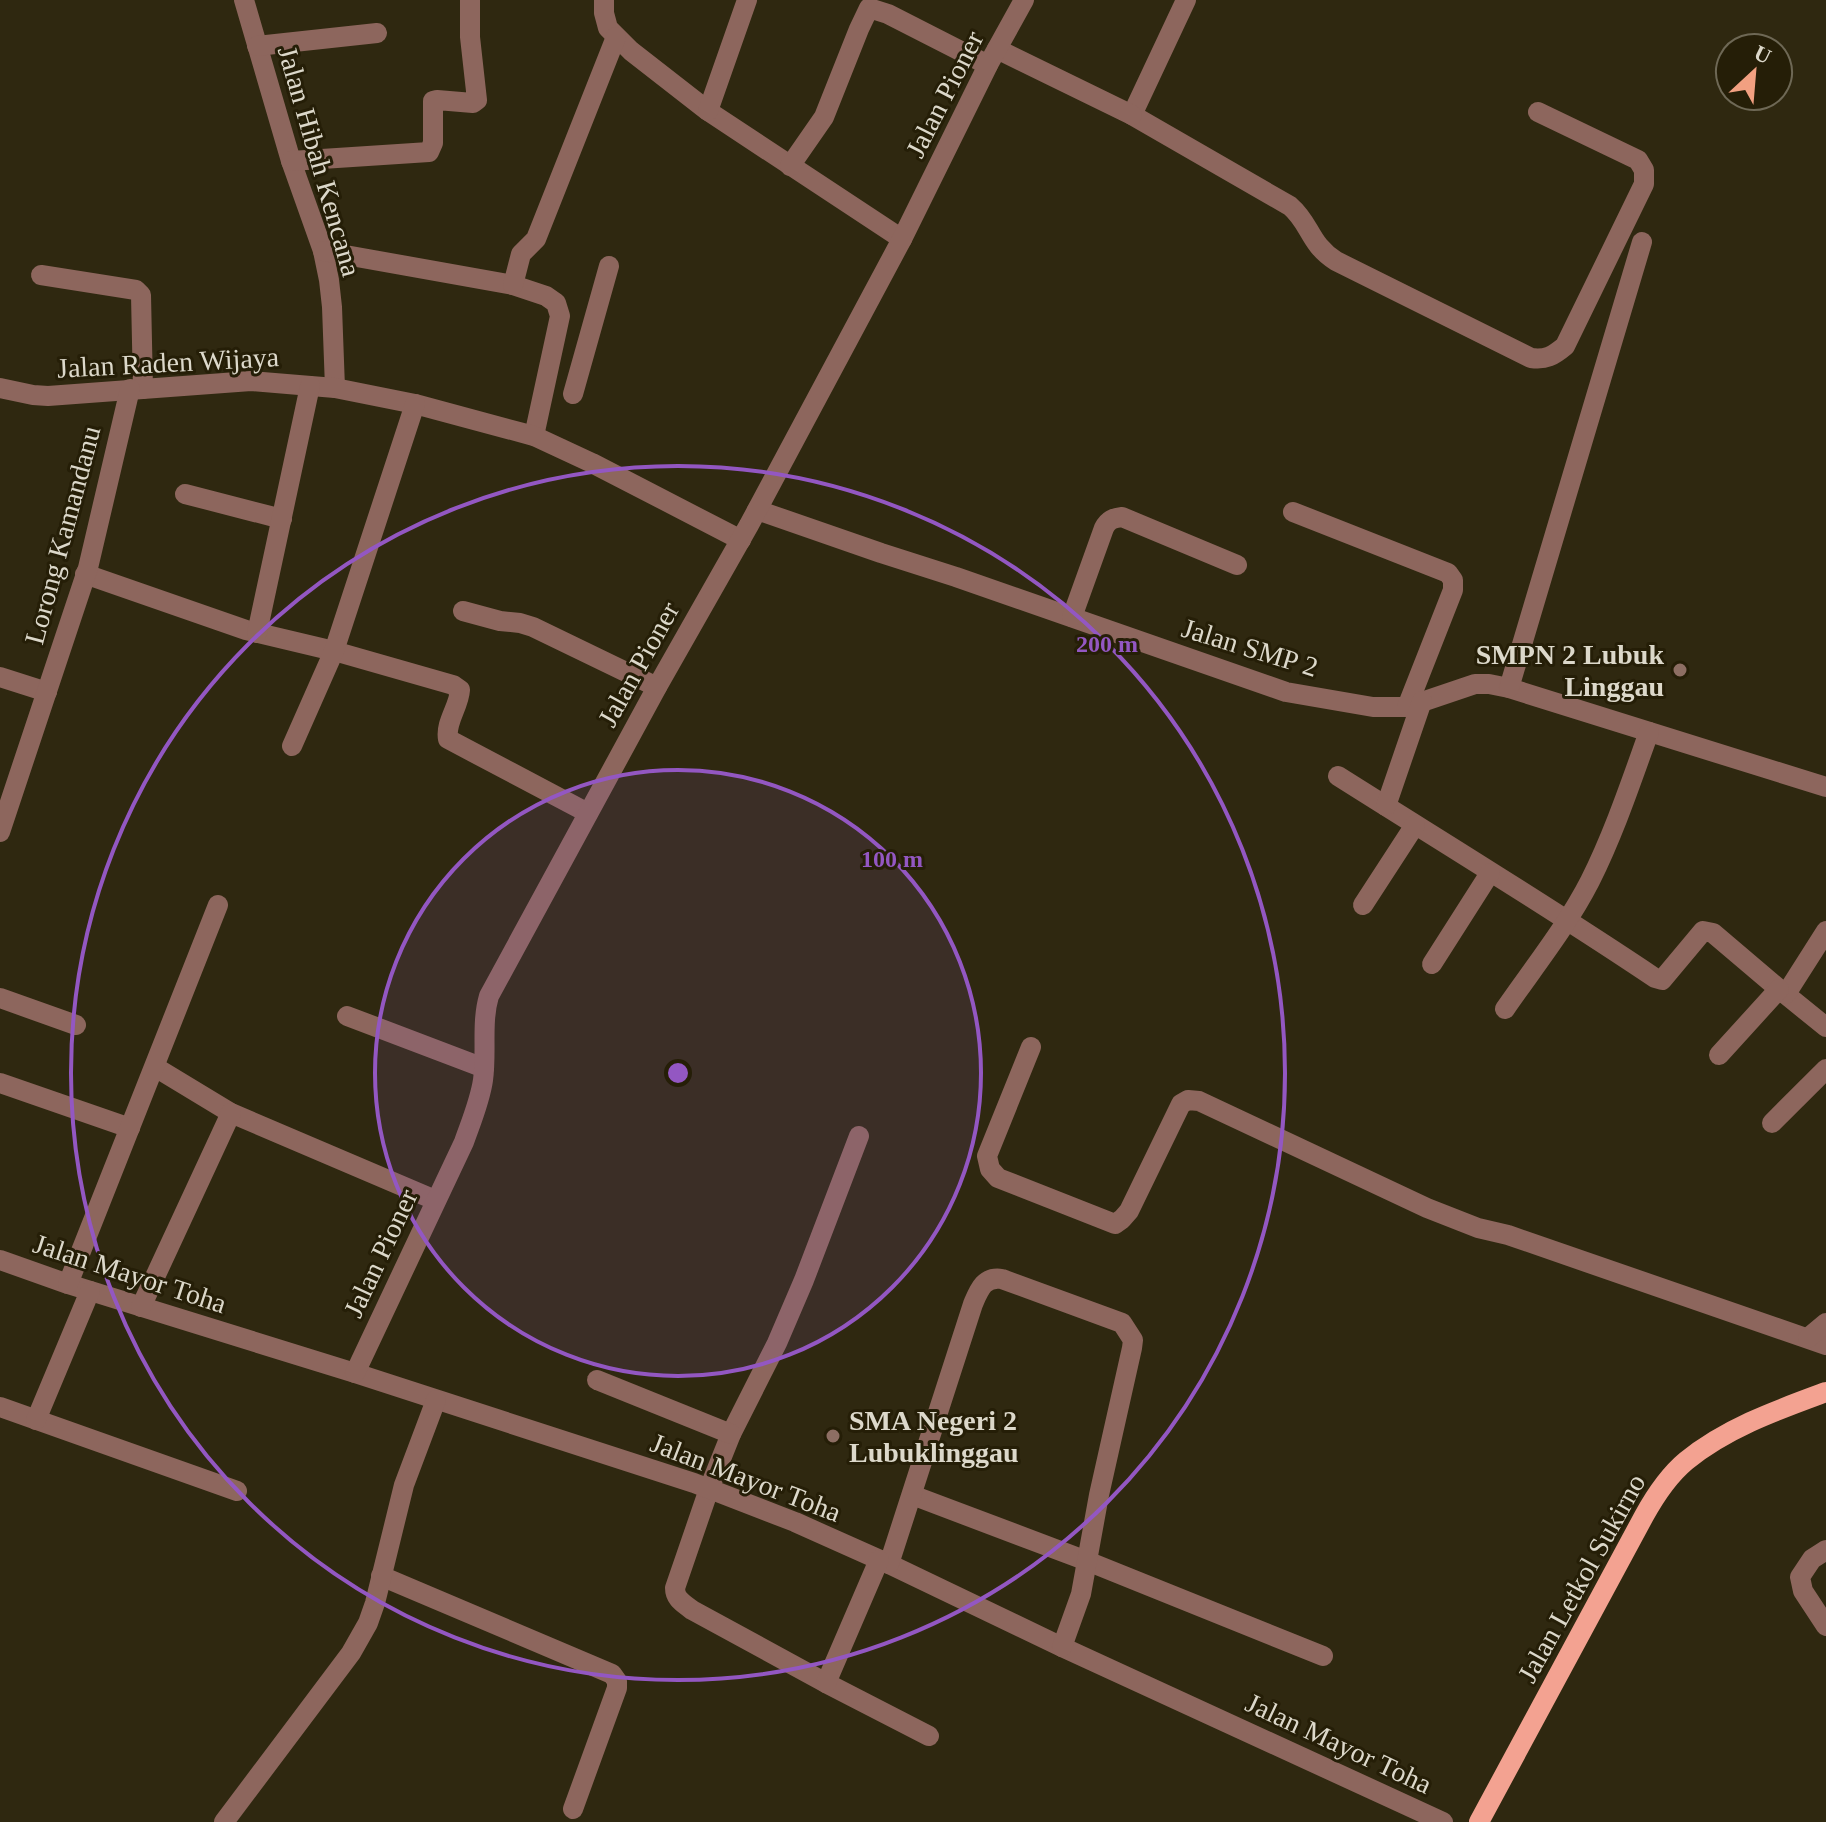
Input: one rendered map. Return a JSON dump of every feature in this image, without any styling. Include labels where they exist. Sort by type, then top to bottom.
[{"type":"main road","name":"Jalan Letkol Sukirno","points":[[1479,1822],[1644,1516],[1669,1478],[1685,1462],[1739,1428],[1826,1392]]},
{"type":"street","name":"Jalan Hibah Kencana","points":[[244,0],[291,161],[323,251],[332,307],[335,388]]},
{"type":"street","points":[[291,161],[429,152],[433,143],[433,101],[473,103],[477,100],[470,37],[470,0]]},
{"type":"street","points":[[604,0],[608,28],[631,51],[708,111],[902,239]]},
{"type":"street","points":[[708,111],[747,0]]},
{"type":"street","name":"Jalan Pioner","points":[[355,1373],[464,1142],[475,1112],[483,1083],[485,1015],[489,996],[657,687],[741,540],[902,239],[992,57],[1024,0]]},
{"type":"street","points":[[1132,115],[1186,0]]},
{"type":"street","points":[[790,166],[824,117],[869,8],[1132,115],[1290,206],[1301,215],[1322,252],[1336,261],[1531,358],[1543,360],[1565,346],[1644,184],[1644,170],[1638,160],[1538,112]]},
{"type":"street","points":[[257,46],[377,33]]},
{"type":"street","points":[[513,285],[521,254],[536,239],[616,37]]},
{"type":"street","points":[[1509,688],[1642,242]]},
{"type":"street","points":[[323,251],[513,285],[546,296],[556,303],[560,316],[534,436]]},
{"type":"street","points":[[573,394],[609,266]]},
{"type":"street","name":"Lorong Kamandanu","points":[[0,832],[85,574],[137,389],[141,295],[136,290],[41,275]]},
{"type":"street","points":[[560,316],[592,322]]},
{"type":"street","name":"Jalan Raden Wijaya","points":[[0,388],[48,396],[243,381],[335,388],[415,404],[534,436],[741,540]]},
{"type":"street","points":[[257,633],[310,386]]},
{"type":"street","points":[[292,746],[334,651],[415,404]]},
{"type":"street","points":[[185,494],[282,519]]},
{"type":"street","name":"Jalan SMP 2","points":[[757,510],[1286,692],[1373,707],[1415,704],[1475,684],[1489,684],[1826,787]]},
{"type":"street","points":[[1293,512],[1448,573],[1453,580],[1453,590],[1415,704],[1386,806]]},
{"type":"street","points":[[1072,617],[1104,528],[1107,521],[1114,518],[1122,517],[1237,565]]},
{"type":"street","points":[[85,574],[257,633],[453,685],[460,690],[447,731],[448,739],[588,813]]},
{"type":"street","points":[[463,611],[533,627],[657,687]]},
{"type":"street","points":[[0,677],[47,692]]},
{"type":"street","points":[[1505,1009],[1589,882],[1649,732]]},
{"type":"street","points":[[1338,776],[1567,919],[1655,978],[1662,980],[1703,931],[1713,933],[1826,1027]]},
{"type":"street","points":[[1363,905],[1415,825]]},
{"type":"street","points":[[1432,964],[1490,873]]},
{"type":"street","points":[[68,1284],[218,905]]},
{"type":"street","points":[[1719,1055],[1782,991],[1826,931]]},
{"type":"street","points":[[0,998],[76,1025]]},
{"type":"street","points":[[347,1016],[484,1068]]},
{"type":"street","points":[[1031,1047],[987,1156],[990,1169],[998,1178],[1115,1224],[1129,1211],[1181,1104],[1188,1100],[1199,1101],[1427,1208],[1478,1228],[1508,1235],[1817,1342],[1826,1323]]},
{"type":"street","points":[[155,1067],[231,1113],[435,1200]]},
{"type":"street","points":[[1772,1123],[1826,1069]]},
{"type":"street","points":[[0,1083],[130,1128]]},
{"type":"street","points":[[141,1307],[231,1113]]},
{"type":"street","points":[[859,1136],[777,1343],[731,1434],[709,1489],[675,1594],[692,1610],[929,1736]]},
{"type":"street","name":"Jalan Mayor Toha","points":[[0,1260],[709,1489],[795,1522],[1443,1822]]},
{"type":"street","points":[[826,1683],[884,1562],[912,1495],[973,1304],[986,1280],[994,1278],[1122,1323],[1133,1340],[1081,1594],[1062,1647]]},
{"type":"street","points":[[36,1420],[90,1291]]},
{"type":"street","points":[[597,1380],[731,1434]]},
{"type":"street","points":[[224,1822],[351,1653],[368,1623],[404,1485],[436,1400]]},
{"type":"street","points":[[0,1407],[237,1491]]},
{"type":"street","points":[[912,1495],[1323,1656]]},
{"type":"street","points":[[1826,1550],[1812,1559],[1800,1577],[1803,1591],[1826,1626]]},
{"type":"street","points":[[381,1576],[612,1674],[617,1688],[573,1809]]},
{"type":"place","name":"SMPN 2 Lubuk Linggau","points":[[1680,670]]},
{"type":"place","name":"SMA Negeri 2 Lubuklinggau","points":[[833,1436]]}]
